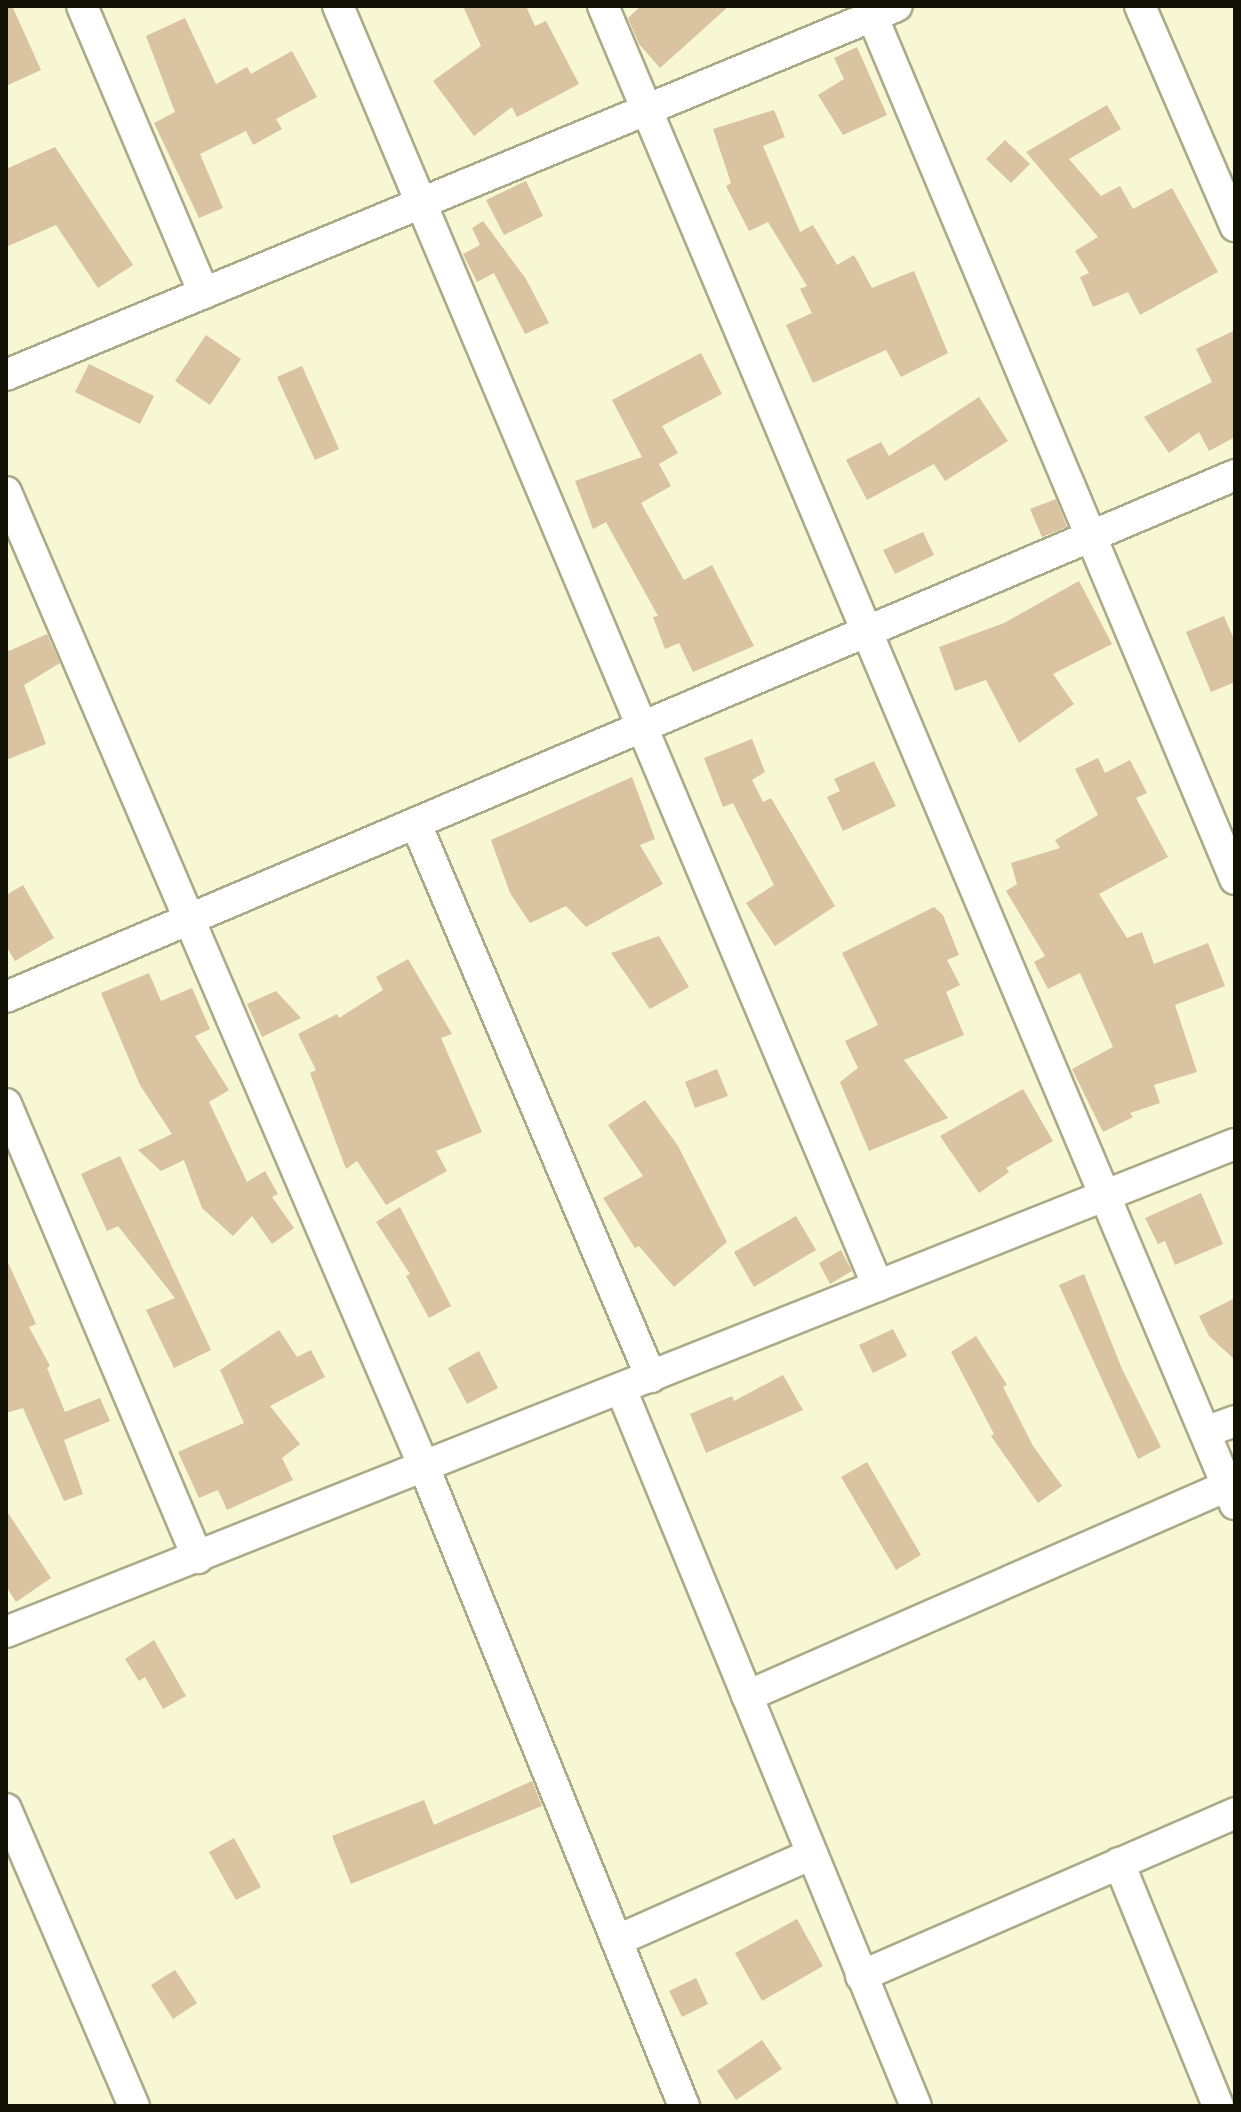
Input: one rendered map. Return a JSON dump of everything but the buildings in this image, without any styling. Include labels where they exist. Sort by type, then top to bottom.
[{"type":"street","points":[[82,6],[204,293]]},
{"type":"street","points":[[338,6],[878,1286]]},
{"type":"street","points":[[603,6],[1231,1495],[747,1696]]},
{"type":"street","points":[[1140,6],[1235,226]]},
{"type":"street","points":[[6,375],[647,109],[879,9],[1092,540],[1235,879]]},
{"type":"street","points":[[6,997],[1092,540],[1235,475]]},
{"type":"street","points":[[6,492],[424,1467],[684,2106]]},
{"type":"street","points":[[416,824],[651,1377]]},
{"type":"street","points":[[6,1104],[198,1558]]},
{"type":"street","points":[[6,1632],[1235,1144]]},
{"type":"street","points":[[621,1389],[916,2106]]},
{"type":"street","points":[[1205,1432],[1235,1421]]},
{"type":"street","points":[[6,1809],[17,1862],[134,2106]]},
{"type":"street","points":[[861,1976],[1235,1813]]},
{"type":"street","points":[[618,1940],[812,1854]]},
{"type":"street","points":[[1119,1863],[1218,2106]]}]
